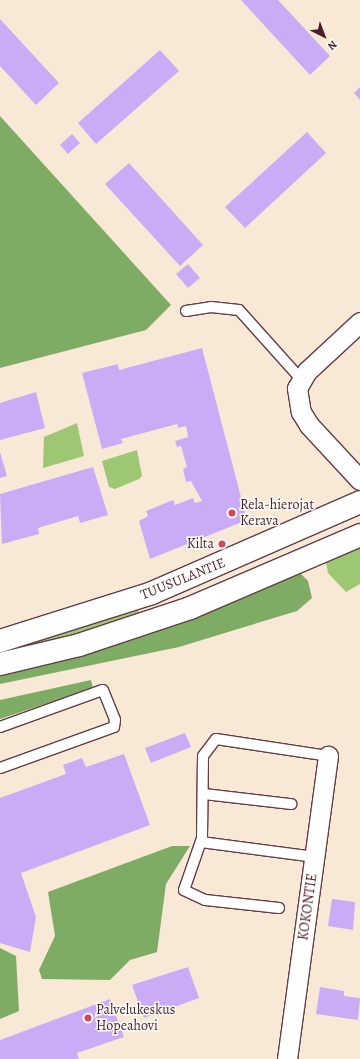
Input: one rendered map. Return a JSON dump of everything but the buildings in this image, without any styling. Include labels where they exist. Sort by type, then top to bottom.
[{"type":"main road","name":"TUUSULANTIE","points":[[0,641],[152,593],[360,502]]},
{"type":"main road","name":"TUUSULANTIE","points":[[0,664],[79,645],[190,608],[360,535]]},
{"type":"street","points":[[360,322],[300,378],[297,388],[301,412],[360,480]]},
{"type":"street","name":"KOKONTIE","points":[[287,1059],[328,756]]},
{"type":"lane","points":[[186,311],[211,307],[239,310],[300,378]]},
{"type":"lane","points":[[0,726],[103,690],[115,720],[114,727],[0,768]]},
{"type":"lane","points":[[279,908],[205,900],[184,890],[202,842],[204,794],[203,756],[216,739],[328,756]]},
{"type":"lane","points":[[204,794],[291,804]]},
{"type":"lane","points":[[202,842],[315,858]]},
{"type":"green space","points":[[0,116],[171,305],[146,330],[0,368]]},
{"type":"green space","points":[[77,423],[84,456],[43,468],[44,437]]},
{"type":"green space","points":[[137,450],[142,476],[139,479],[115,489],[109,487],[102,461]]},
{"type":"green space","points":[[360,545],[360,584],[346,592],[328,573],[325,556]]},
{"type":"green space","points":[[299,572],[308,581],[312,598],[297,611],[179,647],[0,684],[0,672]]},
{"type":"green space","points":[[136,605],[139,612],[128,621],[0,659],[0,649]]},
{"type":"green space","points":[[91,680],[93,688],[0,719],[0,700]]},
{"type":"green space","points":[[172,846],[190,846],[166,884],[157,952],[130,960],[110,980],[42,979],[39,970],[55,936],[48,892]]},
{"type":"green space","points":[[0,948],[16,956],[19,1011],[0,1019]]},
{"type":"place","name":"Rela-hierojat Kerava","points":[[232,513]]},
{"type":"place","name":"Kilta","points":[[222,544]]},
{"type":"place","name":"Palvelukeskus Hopeahovi","points":[[88,1018]]}]
